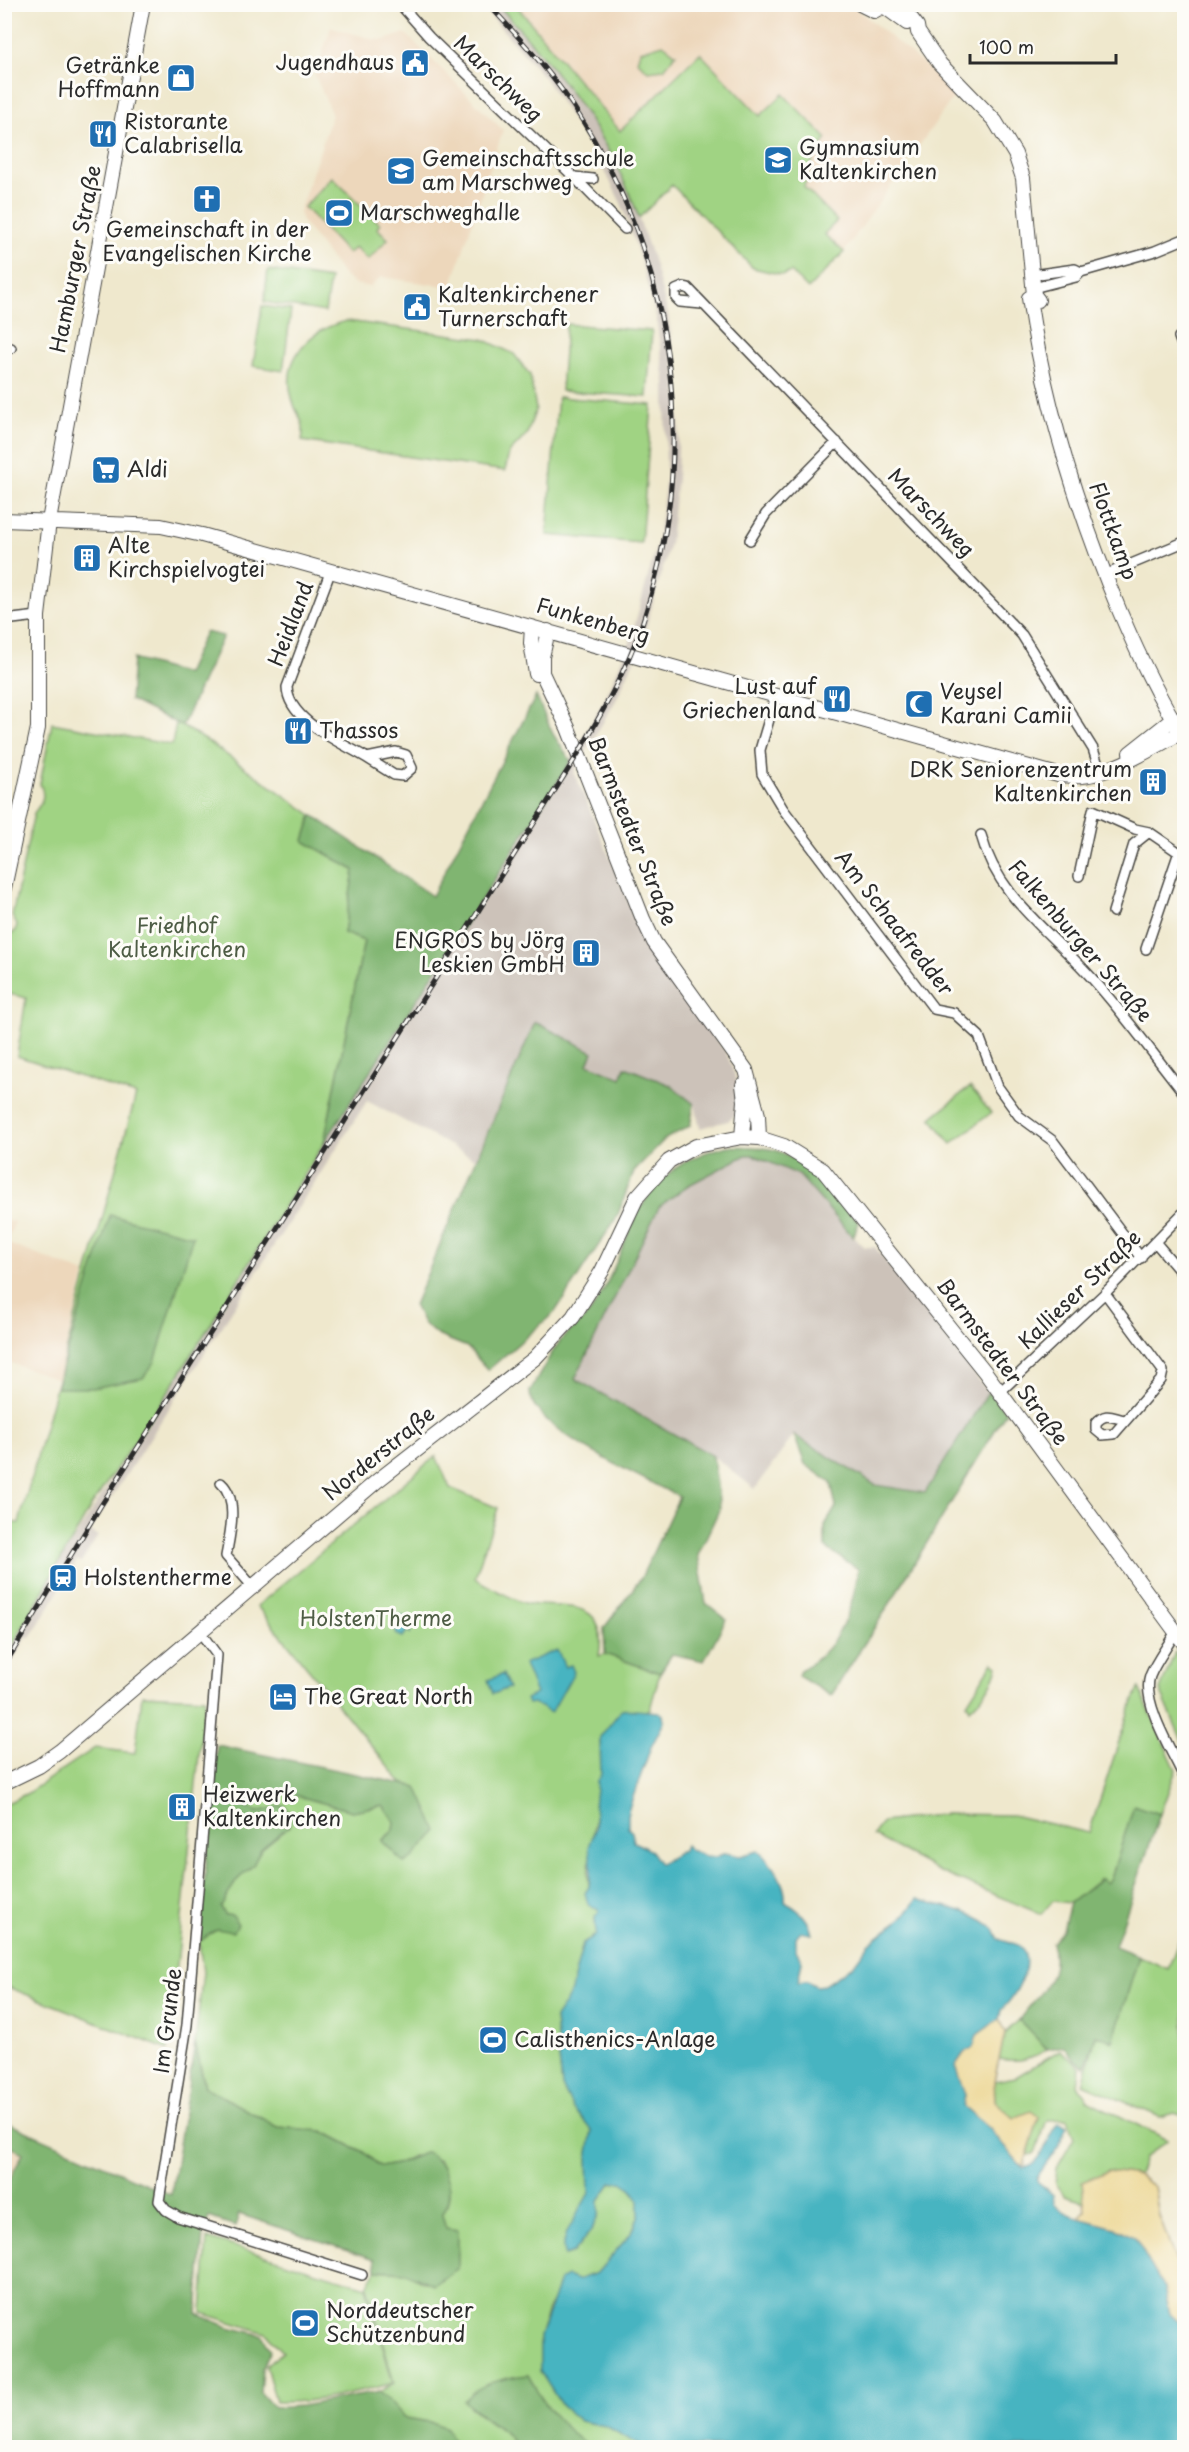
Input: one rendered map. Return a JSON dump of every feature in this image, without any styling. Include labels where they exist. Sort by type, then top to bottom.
[{"type":"street","name":"Hamburger Straße","points":[[4,888],[38,728],[38,616],[49,521],[143,4]]},
{"type":"street","name":"Marschweg","points":[[400,4],[429,37],[625,229]]},
{"type":"street","name":"Flottkamp","points":[[860,4],[874,11],[886,6],[918,32],[940,64],[995,121],[1015,154],[1023,178],[1033,286],[1029,298],[1034,329],[1067,462],[1105,575],[1134,645],[1183,735]]},
{"type":"street","name":"Flottkamp","points":[[900,4],[917,26],[918,32]]},
{"type":"street","points":[[574,177],[593,179]]},
{"type":"street","points":[[1033,286],[1075,269],[1081,272],[1155,251],[1185,239]]},
{"type":"street","name":"Marschweg","points":[[702,304],[1022,635],[1093,749],[1100,771]]},
{"type":"street","points":[[1179,337],[1185,350]]},
{"type":"street","points":[[750,540],[766,514],[837,442]]},
{"type":"street","name":"Funkenberg","points":[[4,520],[161,526],[331,570],[1058,775],[1083,776],[1100,771],[1183,735]]},
{"type":"street","points":[[1105,575],[1185,542]]},
{"type":"street","name":"Heidland","points":[[331,570],[286,687],[287,693],[293,709],[302,718],[367,758]]},
{"type":"street","points":[[4,620],[38,616]]},
{"type":"street","name":"Barmstedter Straße","points":[[532,627],[533,666],[538,681],[557,708]]},
{"type":"street","name":"Barmstedter Straße","points":[[548,631],[542,657],[542,673],[568,728],[643,919],[654,942],[746,1070],[752,1086],[759,1138]]},
{"type":"street","name":"Am Schaafredder","points":[[776,696],[760,750],[759,765],[783,809],[934,1009],[954,1013],[979,1036],[998,1087],[1019,1116],[1053,1141],[1141,1258]]},
{"type":"street","name":"Funkenberg","points":[[1120,763],[1173,719]]},
{"type":"street","points":[[1079,876],[1093,810],[1135,829],[1149,832],[1182,854],[1146,949]]},
{"type":"street","points":[[1113,912],[1134,844],[1149,832]]},
{"type":"street","name":"Falkenburger Straße","points":[[981,835],[987,859],[1009,894],[1088,974],[1185,1094]]},
{"type":"street","name":"Barmstedter Straße","points":[[736,1054],[746,1101],[742,1137],[759,1138],[784,1146],[823,1170],[1000,1392],[1185,1643]]},
{"type":"street","name":"Norderstraße","points":[[4,1783],[39,1766],[60,1751],[376,1481],[511,1378],[559,1334],[588,1296],[637,1197],[669,1161],[696,1146],[742,1137]]},
{"type":"street","name":"Kallieser Straße","points":[[1000,1392],[1141,1258],[1185,1212]]},
{"type":"street","points":[[1156,1243],[1185,1276]]},
{"type":"street","points":[[1105,1293],[1163,1371],[1161,1380],[1125,1420]]},
{"type":"street","points":[[221,1483],[230,1494],[231,1504],[226,1556],[253,1587]]},
{"type":"street","points":[[1176,1631],[1149,1678],[1149,1693],[1152,1709],[1185,1777]]},
{"type":"street","name":"Im Grunde","points":[[200,1632],[217,1655],[187,2025],[159,2201],[166,2210],[178,2217],[362,2275]]},
{"type":"shaded area","points":[[481,5],[498,5],[555,70],[611,154],[632,199],[653,259],[668,314],[677,380],[679,425],[677,478],[670,543],[641,645],[616,700],[574,772],[647,946],[727,1054],[738,1084],[736,1114],[728,1121],[700,1128],[695,1105],[671,1085],[626,1068],[621,1078],[588,1063],[592,1052],[535,1022],[475,1159],[367,1101],[90,1531],[98,1536],[81,1563],[77,1561],[30,1638],[26,1637],[5,1675],[5,1658],[49,1579],[324,1143],[570,761],[605,698],[630,642],[658,540],[666,477],[665,382],[656,317],[641,261],[621,203],[599,160],[544,77]]},
{"type":"shaded area","name":"Gymnasium Kaltenkirchen","points":[[516,5],[852,5],[957,92],[844,252],[808,289],[791,272],[783,275],[753,268],[623,135]]},
{"type":"shaded area","name":"Gemeinschaftsschule am Marschweg","points":[[331,27],[372,39],[385,40],[405,33],[503,130],[451,287],[381,277],[370,287],[355,284],[345,277],[302,221],[299,212],[332,115],[315,75]]},
{"type":"shaded area","points":[[747,1155],[753,1155],[799,1175],[853,1237],[864,1247],[875,1247],[988,1392],[925,1493],[875,1485],[794,1435],[755,1489],[713,1456],[575,1380],[659,1207],[686,1186]]},
{"type":"shaded area","points":[[4,1220],[15,1222],[6,1243],[85,1273],[58,1379],[5,1361]]},
{"type":"shaded area","points":[[5,2144],[24,2153],[5,2191]]},
{"type":"green space","points":[[498,5],[516,5],[620,131],[700,53],[760,116],[783,94],[827,139],[815,154],[804,187],[837,221],[824,234],[844,252],[808,289],[791,272],[783,275],[753,268],[672,185],[639,218],[613,159],[597,131],[560,78]]},
{"type":"green space","points":[[663,44],[676,54],[664,69],[648,71],[637,61],[640,51]]},
{"type":"green space","name":"Marschweghalle","points":[[332,177],[380,224],[377,228],[388,239],[368,260],[355,247],[348,254],[304,207]]},
{"type":"green space","points":[[268,270],[330,279],[325,312],[264,302]]},
{"type":"green space","points":[[262,306],[291,310],[283,371],[253,366]]},
{"type":"green space","points":[[347,321],[483,339],[514,354],[530,375],[536,409],[527,434],[509,453],[505,471],[302,441],[303,426],[294,405],[290,384],[295,358],[310,338]]},
{"type":"green space","points":[[566,324],[652,331],[647,397],[561,391]]},
{"type":"green space","points":[[558,397],[652,405],[641,543],[547,535]]},
{"type":"green space","points":[[205,632],[223,636],[182,726],[130,700],[133,659],[186,674]]},
{"type":"green space","points":[[536,696],[553,734],[571,761],[324,1143],[364,941],[344,933],[354,870],[304,841],[312,815],[432,896]]},
{"type":"green space","name":"Friedhof Kaltenkirchen","points":[[52,723],[172,745],[176,723],[204,739],[312,815],[304,841],[354,870],[344,933],[364,941],[324,1143],[165,1397],[93,1503],[5,1658],[5,1522],[19,1523],[136,1095],[17,1056],[26,998],[5,993],[5,954],[9,934],[15,932],[17,925],[12,916],[34,813],[42,799],[43,792],[40,784]]},
{"type":"green space","points":[[535,1022],[593,1052],[588,1064],[621,1078],[625,1067],[670,1085],[694,1104],[690,1126],[665,1139],[634,1171],[617,1217],[555,1312],[488,1370],[467,1347],[437,1335],[423,1323],[414,1305]]},
{"type":"green space","points":[[970,1087],[991,1113],[951,1144],[931,1118]]},
{"type":"green space","points":[[728,1146],[757,1147],[788,1155],[822,1180],[859,1223],[853,1237],[799,1175],[753,1155],[746,1155],[687,1186],[659,1207],[575,1379],[713,1456],[720,1508],[698,1555],[706,1603],[726,1619],[704,1661],[672,1654],[660,1673],[605,1654],[604,1628],[641,1578],[679,1497],[592,1452],[568,1436],[548,1421],[534,1405],[530,1391],[561,1340],[591,1311],[606,1285],[639,1211],[653,1190],[671,1172],[695,1157]]},
{"type":"green space","points":[[110,1215],[193,1236],[155,1362],[143,1378],[93,1388],[56,1388]]},
{"type":"green space","points":[[988,1392],[1006,1412],[831,1696],[798,1676],[800,1670],[825,1652],[842,1627],[848,1614],[858,1569],[825,1547],[825,1525],[836,1507],[831,1483],[805,1464],[794,1435],[875,1485],[925,1493]]},
{"type":"green space","name":"HolstenTherme","points":[[436,1456],[450,1488],[498,1508],[475,1578],[524,1603],[570,1607],[591,1615],[597,1624],[600,1637],[599,1656],[605,1654],[660,1673],[650,1709],[644,1712],[632,1710],[600,1737],[601,1774],[588,1874],[589,1887],[601,1911],[595,1917],[596,1935],[583,1943],[570,1996],[555,2019],[562,2086],[573,2108],[592,2131],[588,2153],[589,2193],[576,2217],[564,2256],[573,2253],[592,2229],[599,2213],[599,2200],[611,2183],[622,2182],[631,2188],[639,2200],[639,2214],[633,2231],[597,2273],[577,2280],[567,2277],[548,2309],[540,2337],[540,2371],[562,2406],[580,2421],[606,2426],[643,2447],[592,2448],[577,2441],[552,2416],[528,2375],[496,2385],[470,2407],[509,2436],[516,2447],[467,2447],[454,2442],[446,2428],[434,2423],[406,2418],[379,2392],[394,2383],[367,2286],[376,2270],[405,2272],[423,2282],[442,2281],[446,2274],[458,2268],[442,2215],[448,2200],[449,2187],[438,2159],[413,2156],[396,2164],[381,2167],[363,2152],[323,2131],[277,2127],[205,2087],[195,2043],[203,1972],[199,1942],[217,1929],[225,1915],[221,1907],[236,1881],[253,1865],[261,1849],[289,1826],[284,1806],[257,1812],[245,1806],[250,1796],[284,1792],[352,1811],[383,1805],[395,1822],[394,1830],[382,1840],[404,1862],[417,1787],[402,1783],[257,1606]]},
{"type":"green space","points":[[1175,1652],[1184,1664],[1184,1745],[1160,1690]]},
{"type":"green space","points":[[993,1662],[998,1666],[991,1685],[970,1709],[967,1703]]},
{"type":"green space","points":[[1139,1688],[1176,1770],[1160,1814],[1134,1806],[1111,1878],[1106,1883],[1100,1879],[1070,1903],[1053,1901],[1041,1914],[940,1872],[873,1835],[883,1822],[945,1814],[1012,1815],[1089,1833],[1129,1711]]},
{"type":"green space","points":[[142,1695],[205,1698],[168,2050],[5,1986],[5,1804],[26,1794],[95,1748],[135,1753]]},
{"type":"green space","points":[[217,1745],[417,1787],[437,1831],[413,1857],[404,1863],[382,1841],[394,1830],[395,1822],[383,1805],[352,1811],[284,1792],[250,1796],[246,1806],[257,1812],[284,1805],[292,1815],[289,1826],[261,1849],[253,1865],[236,1881],[221,1907],[225,1915],[232,1915],[238,1924],[233,1932],[217,1929],[199,1942]]},
{"type":"green space","points":[[1134,1805],[1160,1814],[1115,1946],[1139,1956],[1113,2041],[1096,2035],[1085,2067],[1074,2060],[1064,2046],[1047,2049],[1019,2020],[1051,1976],[1054,1966],[1052,1943],[1063,1930],[1070,1903],[1101,1879],[1106,1883],[1111,1878]]},
{"type":"green space","points":[[1184,1927],[1184,2116],[1174,2113],[1160,2117],[1083,2084],[1096,2035],[1113,2040],[1139,1956],[1168,1969]]},
{"type":"green space","points":[[1019,2020],[1047,2049],[1024,2059],[999,2059],[1005,2033]]},
{"type":"green space","points":[[195,2043],[205,2087],[277,2127],[322,2131],[363,2152],[381,2167],[427,2152],[440,2165],[448,2181],[448,2198],[442,2215],[446,2228],[458,2230],[458,2268],[434,2285],[405,2272],[376,2270],[375,2259],[239,2214],[235,2226],[209,2217],[203,2233],[197,2314],[229,2327],[262,2335],[271,2350],[262,2370],[260,2392],[274,2408],[301,2406],[379,2392],[406,2418],[434,2423],[446,2428],[454,2442],[467,2447],[5,2447],[4,2191],[23,2153],[5,2144],[5,2122],[171,2195]]},
{"type":"green space","points":[[1060,2050],[1080,2067],[1078,2085],[1087,2100],[1168,2140],[1144,2158],[1138,2175],[1108,2171],[1083,2182],[1084,2202],[1065,2196],[1055,2184],[1057,2168],[1074,2138],[1067,2119],[1047,2120],[1035,2153],[1027,2156],[1039,2117],[1014,2118],[995,2101],[994,2081],[1016,2077]]},
{"type":"green space","name":"Norddeutscher Schützenbund","points":[[207,2238],[366,2287],[393,2383],[335,2397],[276,2402],[266,2366],[283,2352],[266,2333],[202,2313]]},
{"type":"green space","points":[[528,2375],[554,2414],[588,2447],[516,2447],[509,2436],[464,2401],[484,2386]]},
{"type":"sand","points":[[999,2019],[1005,2033],[994,2081],[995,2101],[1014,2118],[1031,2111],[1039,2117],[1023,2168],[989,2128],[963,2106],[965,2095],[955,2066],[977,2035]]},
{"type":"sand","points":[[1108,2171],[1138,2175],[1154,2187],[1159,2216],[1184,2282],[1184,2331],[1181,2324],[1170,2314],[1164,2288],[1135,2238],[1119,2229],[1078,2218],[1085,2211],[1082,2182]]},
{"type":"water","points":[[398,1615],[411,1619],[413,1624],[410,1634],[409,1628],[403,1637],[396,1634]]},
{"type":"water","points":[[557,1650],[565,1667],[571,1665],[574,1672],[551,1713],[533,1703],[528,1704],[526,1699],[536,1694],[524,1664]]},
{"type":"water","points":[[503,1674],[509,1688],[493,1694],[488,1680]]},
{"type":"water","points":[[622,1709],[659,1712],[663,1715],[664,1722],[651,1747],[628,1811],[628,1828],[632,1832],[634,1842],[651,1851],[660,1864],[683,1850],[685,1845],[690,1850],[705,1856],[716,1857],[725,1853],[740,1856],[758,1851],[778,1874],[784,1888],[785,1902],[803,1915],[811,1929],[812,1934],[800,1932],[796,1937],[796,1950],[802,1961],[798,1982],[807,1981],[816,1986],[824,1985],[853,1966],[869,1944],[904,1916],[917,1899],[978,1918],[994,1929],[997,1936],[1004,1941],[1020,1946],[1026,1964],[1017,1990],[1001,2010],[999,2019],[977,2035],[973,2048],[965,2051],[955,2066],[965,2095],[963,2106],[989,2128],[1023,2168],[1030,2166],[1040,2156],[1059,2123],[1067,2126],[1059,2146],[1037,2177],[1037,2181],[1053,2195],[1054,2203],[1063,2211],[1078,2218],[1119,2229],[1135,2238],[1164,2288],[1170,2314],[1181,2324],[1184,2331],[1184,2447],[643,2447],[606,2426],[580,2421],[562,2406],[540,2371],[540,2337],[560,2280],[567,2276],[577,2280],[597,2273],[633,2231],[639,2214],[639,2200],[631,2188],[622,2182],[611,2183],[599,2200],[599,2213],[592,2229],[573,2253],[564,2256],[563,2246],[567,2232],[589,2193],[588,2153],[592,2131],[573,2108],[562,2086],[555,2018],[570,1995],[583,1943],[596,1935],[595,1917],[600,1911],[588,1904],[585,1893],[589,1887],[591,1865],[589,1847],[596,1827],[594,1806],[597,1781],[601,1774],[600,1737]]},
{"type":"railway","points":[[4,1666],[100,1507],[578,754],[621,675],[642,624],[660,560],[670,496],[673,431],[669,366],[658,302],[639,239],[614,178],[582,120],[550,74],[488,4]]},
{"type":"place","name":"Jugendhaus","points":[[415,63]]},
{"type":"place","name":"Getränke Hoffmann","points":[[181,78]]},
{"type":"place","name":"Ristorante Calabrisella","points":[[103,134]]},
{"type":"place","name":"Gymnasium Kaltenkirchen","points":[[778,160]]},
{"type":"place","name":"Gemeinschaftsschule am Marschweg","points":[[401,171]]},
{"type":"place","name":"Gemeinschaft in der Evangelischen Kirche","points":[[207,199]]},
{"type":"place","name":"Marschweghalle","points":[[339,213]]},
{"type":"place","name":"Kaltenkirchener Turnerschaft","points":[[417,307]]},
{"type":"place","name":"Aldi","points":[[106,470]]},
{"type":"place","name":"Alte Kirchspielvogtei","points":[[87,558]]},
{"type":"place","name":"Lust auf Griechenland","points":[[837,699]]},
{"type":"place","name":"Veysel Karani Camii","points":[[919,704]]},
{"type":"place","name":"Thassos","points":[[298,731]]},
{"type":"place","name":"DRK Seniorenzentrum Kaltenkirchen","points":[[1153,782]]},
{"type":"place","name":"ENGROS by Jörg Leskien GmbH","points":[[586,953]]},
{"type":"place","name":"Holstentherme","points":[[63,1578]]},
{"type":"place","name":"The Great North","points":[[283,1697]]},
{"type":"place","name":"Heizwerk Kaltenkirchen","points":[[182,1807]]},
{"type":"place","name":"Calisthenics-Anlage","points":[[493,2040]]},
{"type":"place","name":"Norddeutscher Schützenbund","points":[[305,2323]]}]
